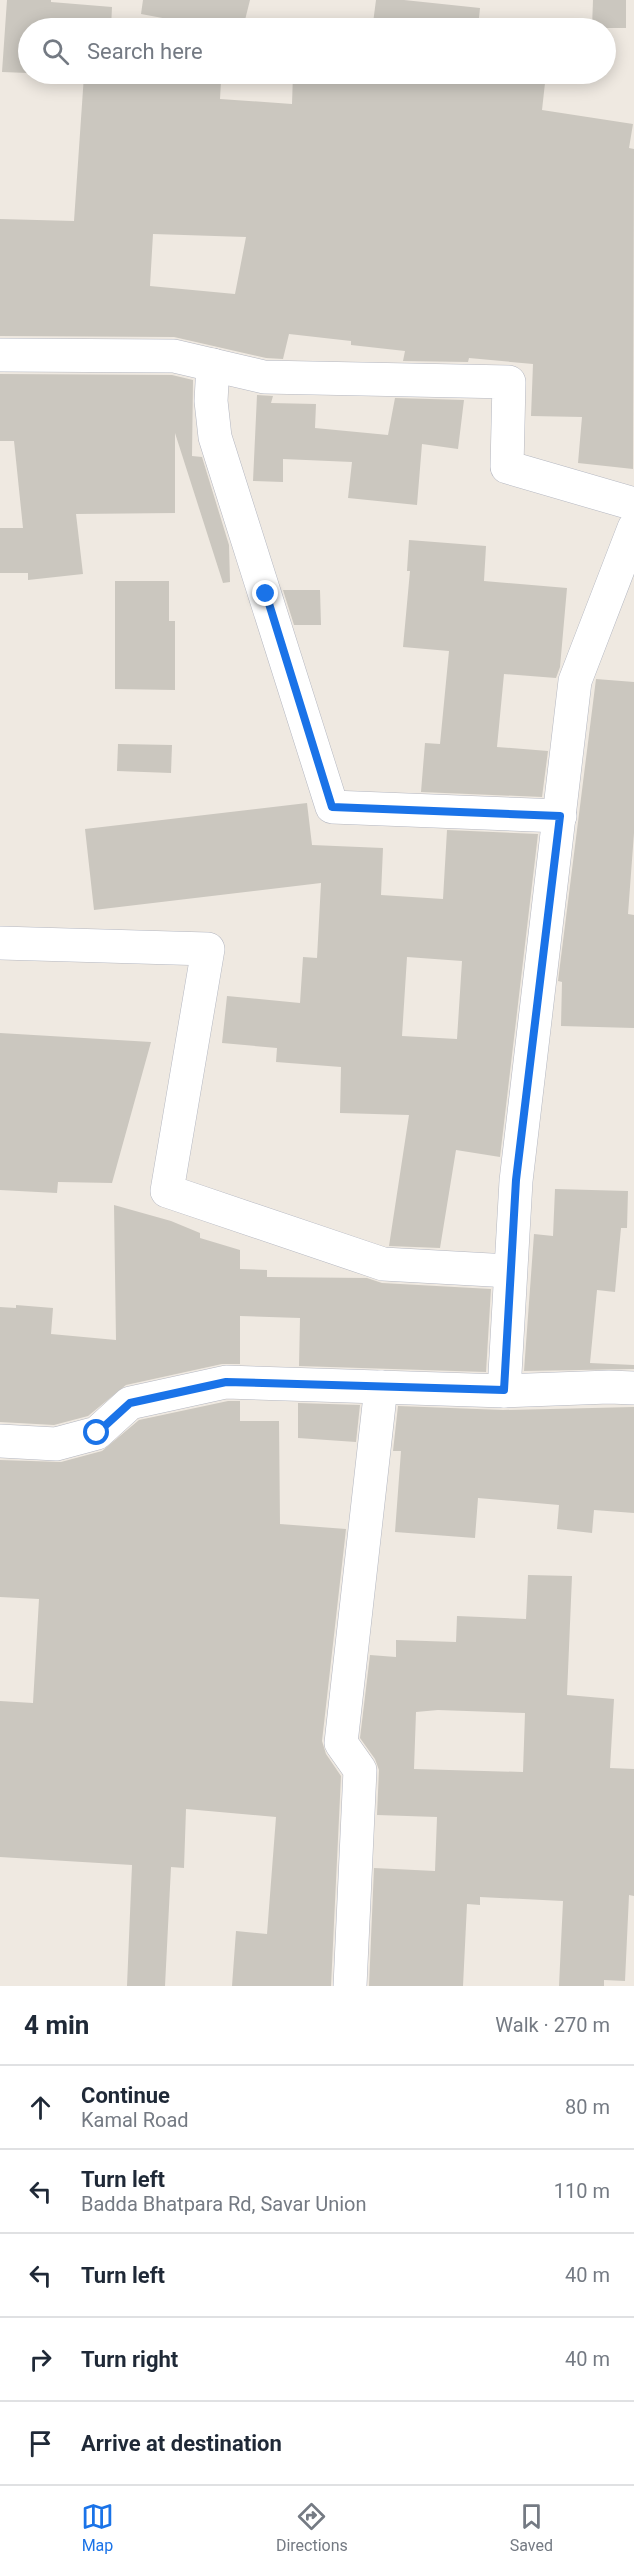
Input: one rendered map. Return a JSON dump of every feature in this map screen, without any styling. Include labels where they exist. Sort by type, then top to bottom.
[{"type":"street","points":[[0,355],[174,356],[264,376],[509,382],[507,467],[634,504]]},
{"type":"street","points":[[213,365],[211,401],[215,437],[332,807],[560,816]]},
{"type":"street","points":[[504,1390],[516,1180],[575,681],[634,528]]},
{"type":"street","points":[[0,944],[208,949],[167,1191],[383,1264],[510,1271]]},
{"type":"street","points":[[0,1441],[56,1444],[76,1439],[97,1433],[130,1403],[226,1382],[504,1390],[634,1388]]},
{"type":"street","points":[[350,1986],[360,1770],[341,1743],[381,1387]]},
{"type":"building","points":[[7,0],[51,0],[51,2],[112,7],[111,18],[18,18],[18,73],[2,72]]},
{"type":"building","points":[[143,0],[250,0],[246,18],[162,18],[141,14]]},
{"type":"building","points":[[376,0],[404,0],[480,8],[479,18],[374,18]]},
{"type":"building","points":[[593,0],[626,0],[626,28],[616,28],[616,18],[592,18]]},
{"type":"building","points":[[83,84],[221,84],[220,99],[292,104],[293,84],[545,84],[542,110],[633,124],[629,148],[634,149],[633,469],[578,463],[582,417],[531,416],[533,364],[469,358],[468,362],[403,361],[405,351],[351,345],[351,341],[289,334],[283,359],[266,358],[174,337],[0,336],[0,219],[74,221]],"holes":[[[153,234],[246,237],[235,294],[150,286]]]},
{"type":"building","points":[[0,374],[172,375],[193,380],[192,456],[202,457],[229,545],[230,582],[223,583],[175,433],[175,513],[76,514],[83,574],[28,580],[28,573],[0,573],[0,528],[23,528],[14,441],[0,441]]},
{"type":"building","points":[[257,395],[273,396],[271,403],[316,404],[315,428],[388,435],[395,398],[464,400],[458,449],[422,444],[417,505],[348,498],[352,462],[283,459],[283,482],[253,481]]},
{"type":"building","points":[[409,540],[486,546],[484,581],[567,588],[560,667],[556,678],[504,674],[497,747],[548,751],[542,797],[421,792],[425,743],[440,744],[449,651],[403,647],[410,571],[407,571]]},
{"type":"building","points":[[115,581],[169,581],[169,621],[175,621],[175,690],[115,689]]},
{"type":"building","points":[[283,590],[320,590],[321,625],[294,625]]},
{"type":"building","points":[[596,679],[634,682],[634,833],[628,914],[634,915],[634,1028],[561,1026],[562,982],[558,981]]},
{"type":"building","points":[[118,744],[172,745],[171,773],[117,771]]},
{"type":"building","points":[[307,803],[312,845],[383,848],[381,895],[443,899],[447,830],[538,834],[500,1157],[456,1150],[440,1248],[389,1246],[409,1115],[340,1113],[341,1067],[276,1062],[277,1048],[222,1043],[227,996],[300,1003],[303,957],[317,958],[321,883],[94,910],[85,829]],"holes":[[[407,957],[462,961],[457,1039],[402,1036]]]},
{"type":"building","points":[[0,1033],[151,1042],[112,1183],[58,1182],[57,1193],[0,1190]]},
{"type":"building","points":[[555,1189],[628,1191],[627,1228],[621,1228],[615,1292],[597,1290],[590,1363],[634,1365],[634,1369],[524,1371],[534,1234],[553,1236]]},
{"type":"building","points":[[114,1205],[171,1221],[200,1233],[200,1238],[240,1250],[240,1269],[267,1270],[267,1277],[367,1278],[382,1283],[491,1289],[486,1372],[299,1366],[300,1318],[240,1316],[240,1364],[222,1364],[126,1385],[88,1416],[54,1425],[0,1422],[0,1307],[16,1308],[16,1305],[53,1308],[51,1334],[116,1340]]},
{"type":"building","points":[[228,1401],[240,1401],[240,1421],[279,1421],[280,1524],[346,1529],[322,1741],[326,1754],[341,1776],[331,1986],[232,1986],[236,1931],[267,1934],[276,1817],[186,1809],[184,1868],[171,1867],[165,1986],[127,1986],[132,1865],[0,1857],[0,1701],[33,1703],[39,1599],[0,1597],[0,1460],[61,1462],[102,1451],[139,1420]]},
{"type":"building","points":[[298,1403],[360,1405],[356,1442],[298,1438]]},
{"type":"building","points":[[398,1406],[503,1410],[634,1407],[634,1513],[594,1510],[592,1533],[557,1529],[559,1505],[478,1498],[475,1538],[395,1532],[401,1451],[393,1451]]},
{"type":"building","points":[[528,1575],[572,1576],[567,1695],[614,1699],[610,1768],[634,1769],[634,1896],[629,1895],[625,1981],[604,1980],[604,1986],[559,1986],[563,1901],[480,1897],[480,1905],[467,1904],[463,1986],[369,1986],[374,1868],[435,1871],[437,1817],[377,1815],[379,1770],[375,1759],[360,1738],[370,1655],[396,1657],[396,1640],[456,1642],[457,1616],[526,1619]],"holes":[[[438,1710],[525,1713],[523,1772],[414,1769],[416,1712]]]},
{"type":"route","points":[[97,1433],[130,1403],[226,1382],[504,1390],[516,1180],[560,816],[332,807],[266,594]]}]
